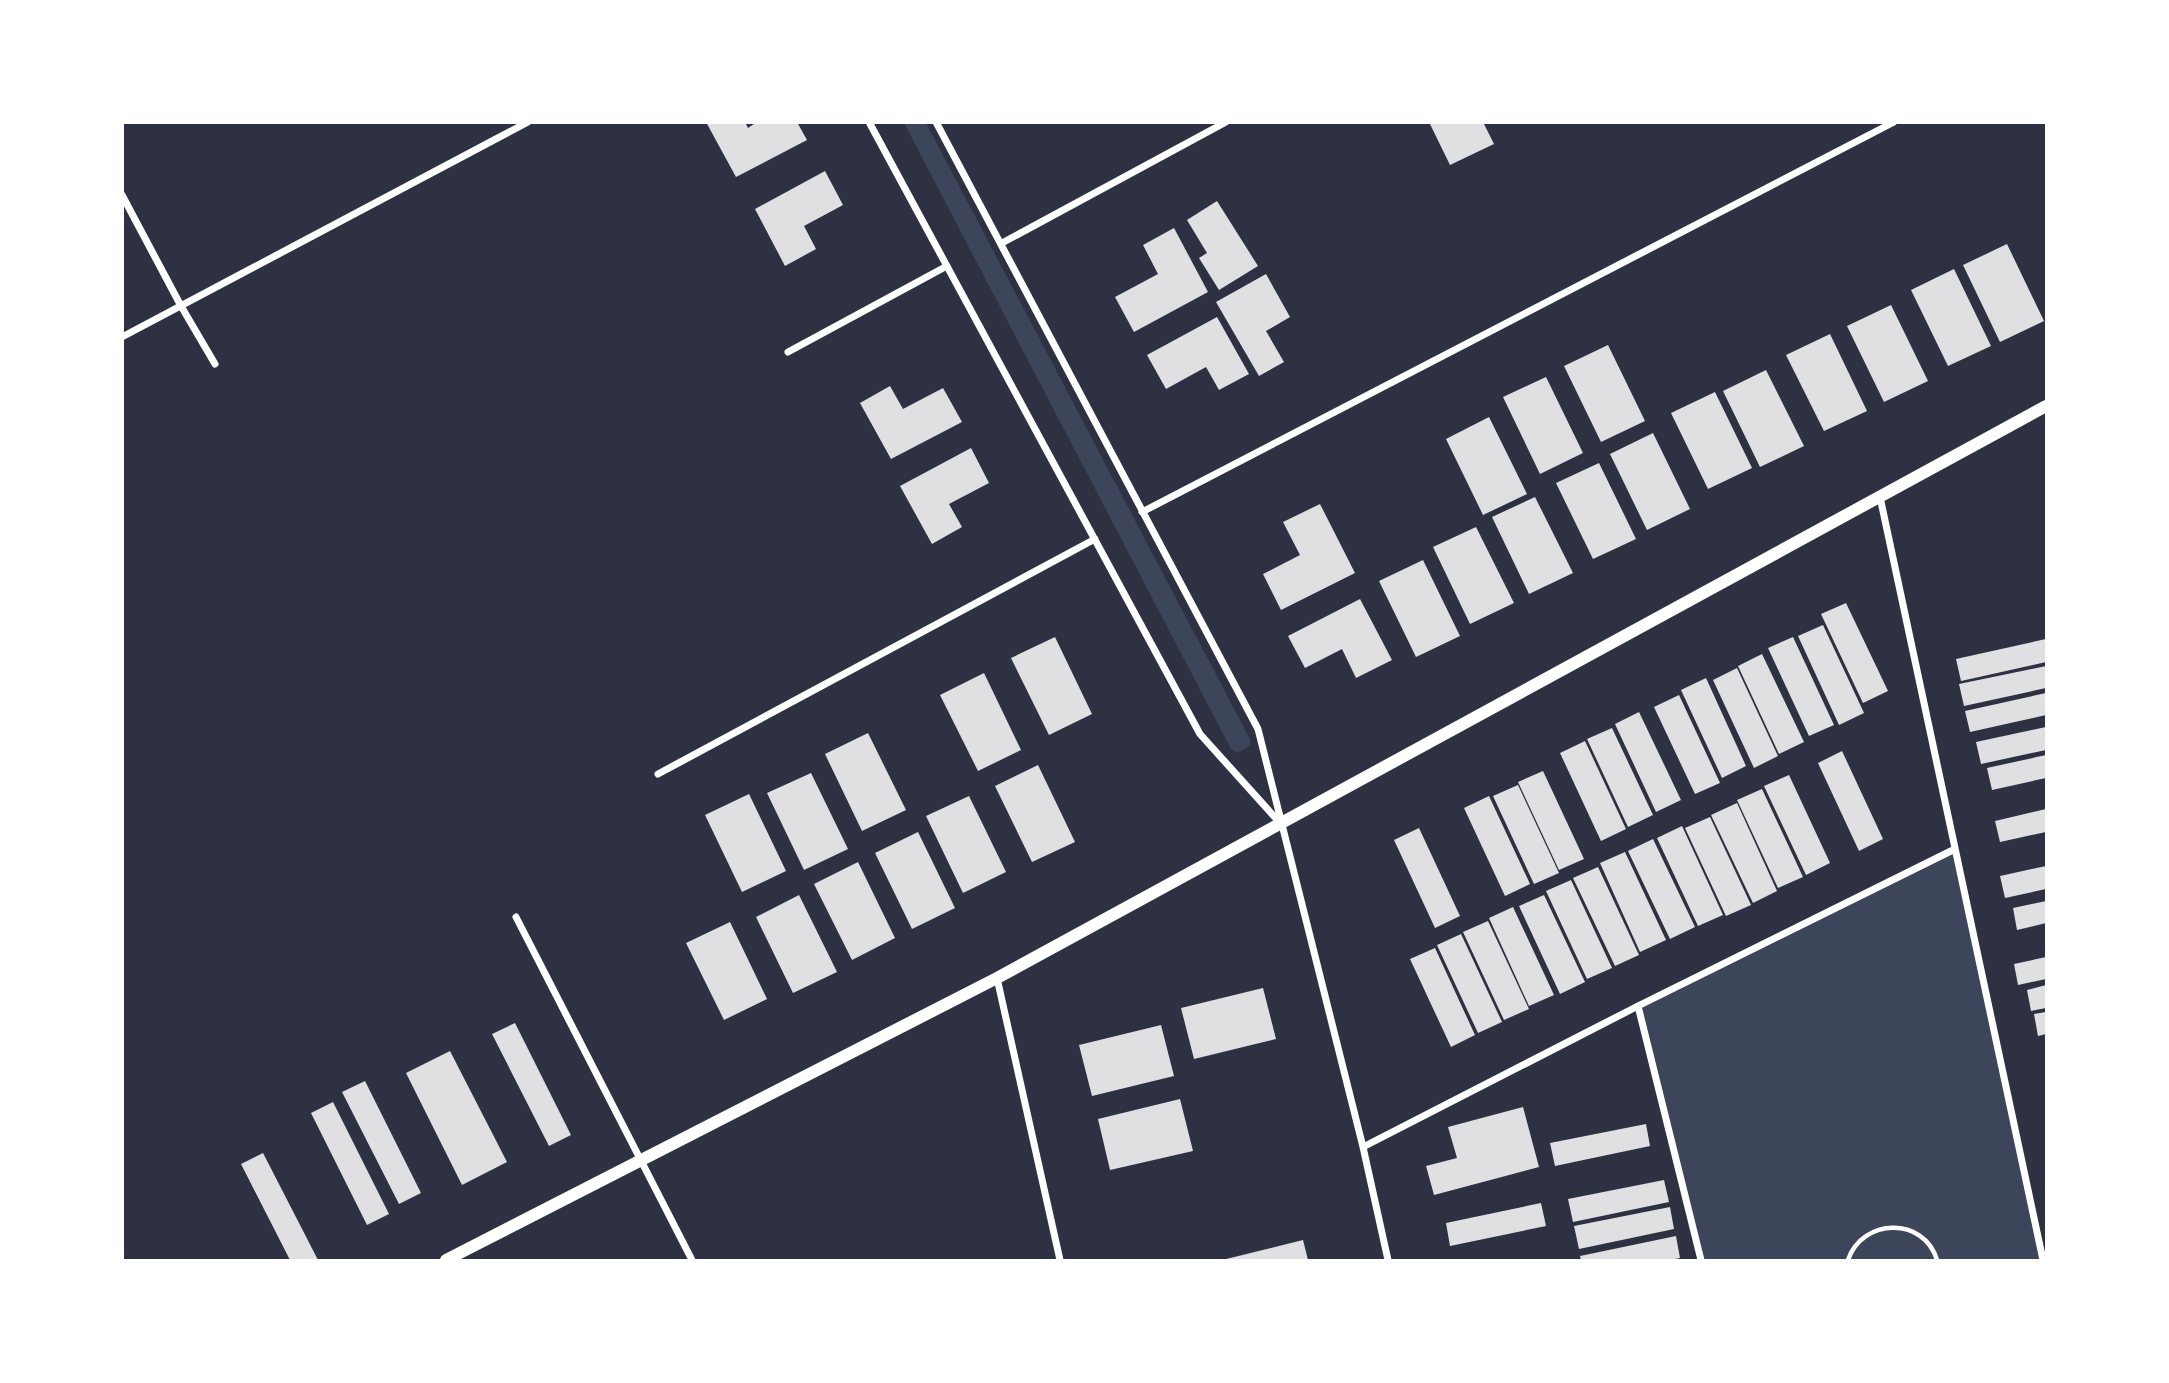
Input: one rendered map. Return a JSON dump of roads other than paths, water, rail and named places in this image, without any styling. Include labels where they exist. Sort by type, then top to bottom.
[{"type":"street","points":[[122,337],[528,122]]},
{"type":"street","points":[[869,122],[1200,734],[1281,824]]},
{"type":"street","points":[[936,122],[1258,729],[1363,1147],[1388,1261]]},
{"type":"street","points":[[1002,243],[1226,122]]},
{"type":"street","points":[[1142,512],[1894,122]]},
{"type":"street","points":[[122,195],[215,364]]},
{"type":"street","points":[[788,352],[947,266]]},
{"type":"street","points":[[446,1261],[997,978],[2046,406]]},
{"type":"street","points":[[1880,497],[2043,1261]]},
{"type":"street","points":[[658,774],[1095,539]]},
{"type":"street","points":[[1363,1147],[1638,1006],[1955,849]]},
{"type":"street","points":[[516,917],[692,1261]]},
{"type":"street","points":[[997,978],[1060,1261]]},
{"type":"street","points":[[1638,1006],[1701,1261]]}]
